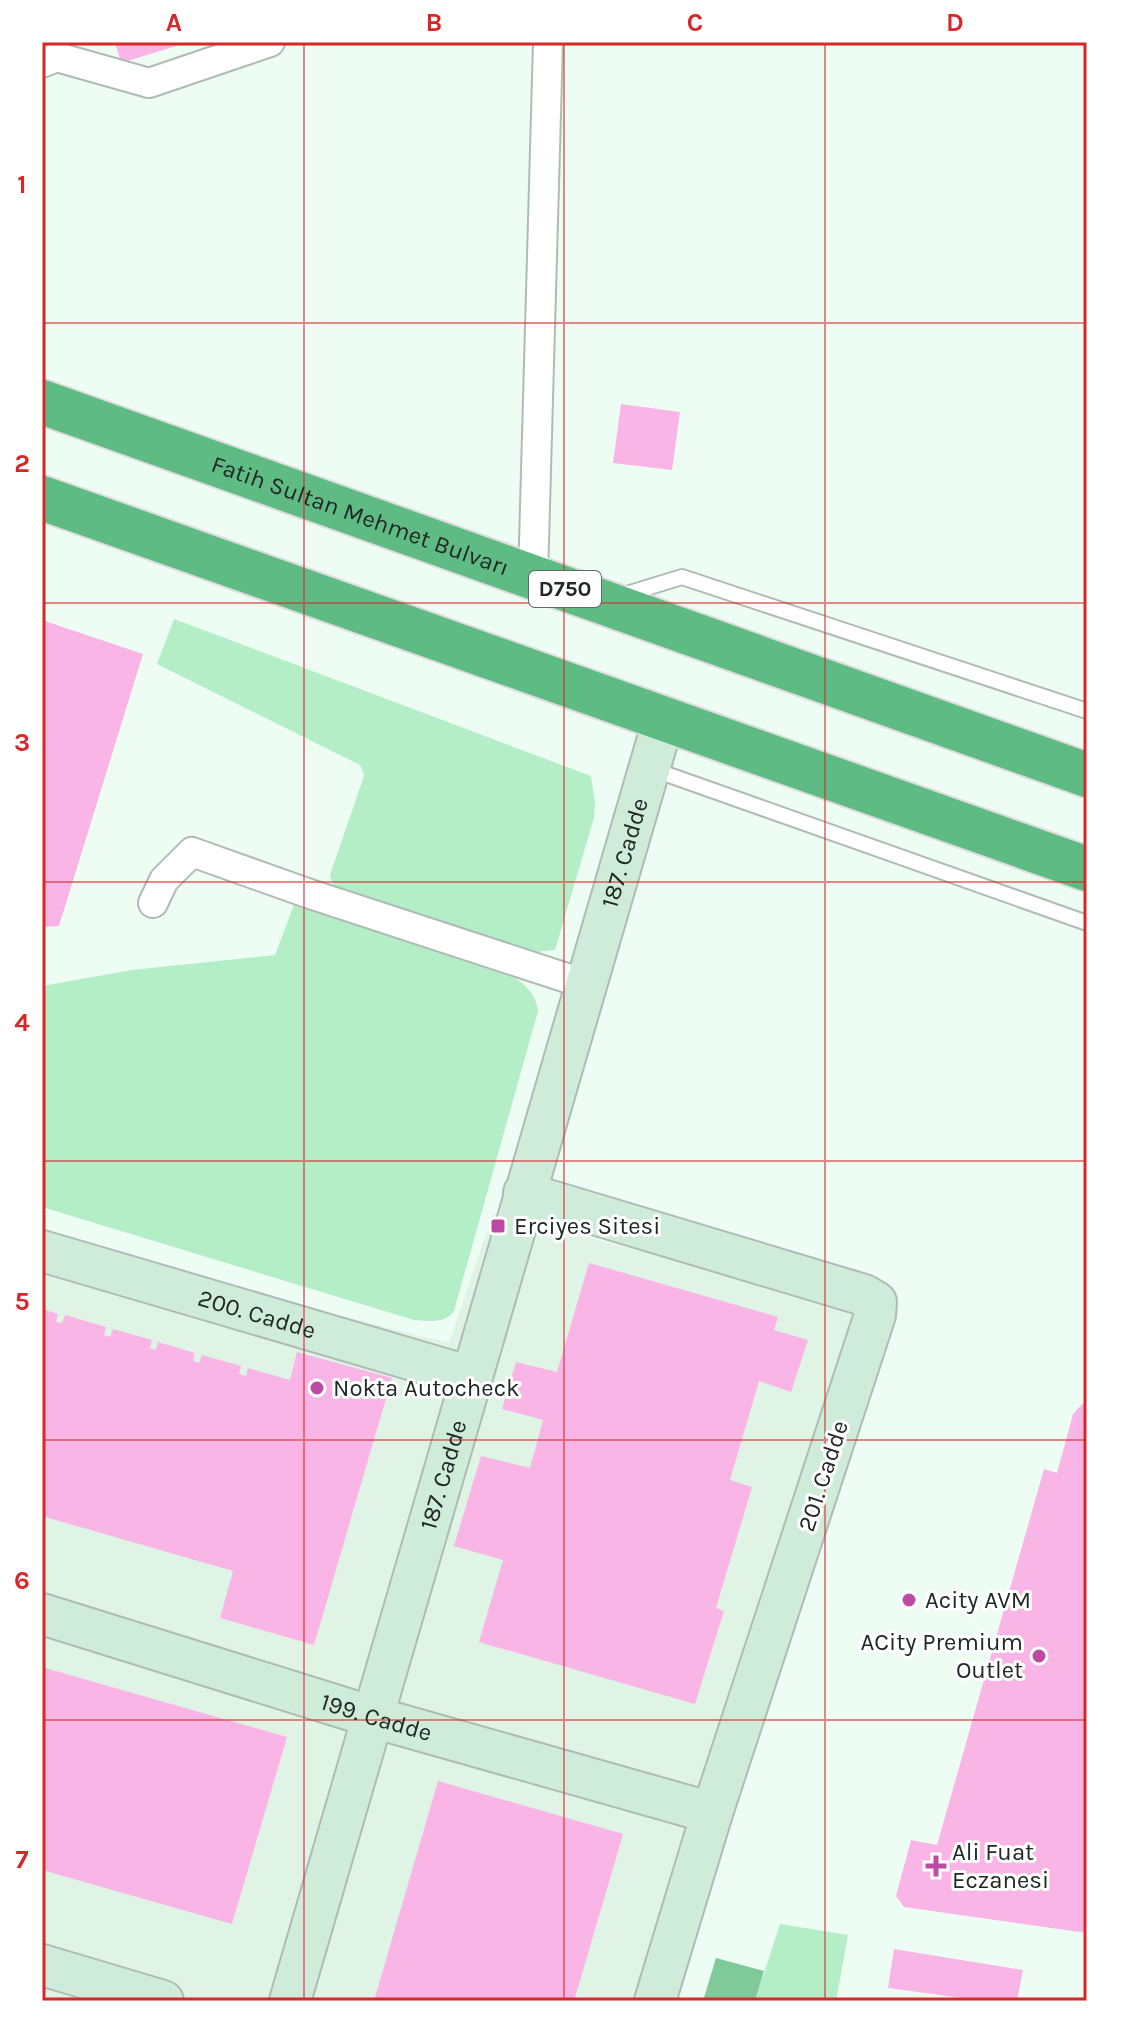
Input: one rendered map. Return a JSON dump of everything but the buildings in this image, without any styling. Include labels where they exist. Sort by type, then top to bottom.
[{"type":"highway","name":"Fatih Sultan Mehmet Bulvarı","points":[[42,402],[1087,775]]},
{"type":"highway","points":[[42,498],[1087,869]]},
{"type":"street","points":[[42,63],[57,57],[149,83],[270,42]]},
{"type":"street","points":[[533,578],[548,42]]},
{"type":"street","name":"187. Cadde","points":[[290,2001],[664,718]]},
{"type":"street","points":[[153,903],[164,880],[192,852],[585,984]]},
{"type":"street","name":"201. Cadde","points":[[524,1193],[864,1295],[876,1302],[875,1315],[712,1813],[655,2001]]},
{"type":"street","name":"200. Cadde","points":[[42,1251],[471,1377]]},
{"type":"street","name":"199. Cadde","points":[[42,1614],[373,1717],[712,1813]]},
{"type":"street","points":[[42,1965],[163,2001]]},
{"type":"lane","points":[[601,601],[682,577],[1087,711]]},
{"type":"lane","points":[[647,768],[1087,923]]},
{"type":"shaded area","points":[[174,619],[591,776],[594,818],[555,950],[536,952],[518,948],[338,888],[332,883],[330,875],[364,774],[360,765],[157,664]]},
{"type":"shaded area","points":[[295,902],[510,976],[529,990],[535,999],[538,1011],[454,1311],[441,1320],[414,1320],[42,1207],[42,986],[132,970],[275,955]]},
{"type":"shaded area","points":[[493,1213],[865,1309],[644,2001],[42,2001],[42,1240],[449,1343]]},
{"type":"shaded area","points":[[780,1924],[848,1935],[836,2001],[755,2001]]},
{"type":"shaded area","points":[[716,1958],[764,1971],[755,2001],[703,2001]]},
{"type":"place","name":"Erciyes Sitesi","points":[[498,1226]]},
{"type":"place","name":"Nokta Autocheck","points":[[317,1388]]},
{"type":"place","name":"Acity AVM","points":[[909,1600]]},
{"type":"place","name":"ACity Premium Outlet","points":[[1039,1656]]},
{"type":"place","name":"Ali Fuat Eczanesi","points":[[936,1866]]}]
